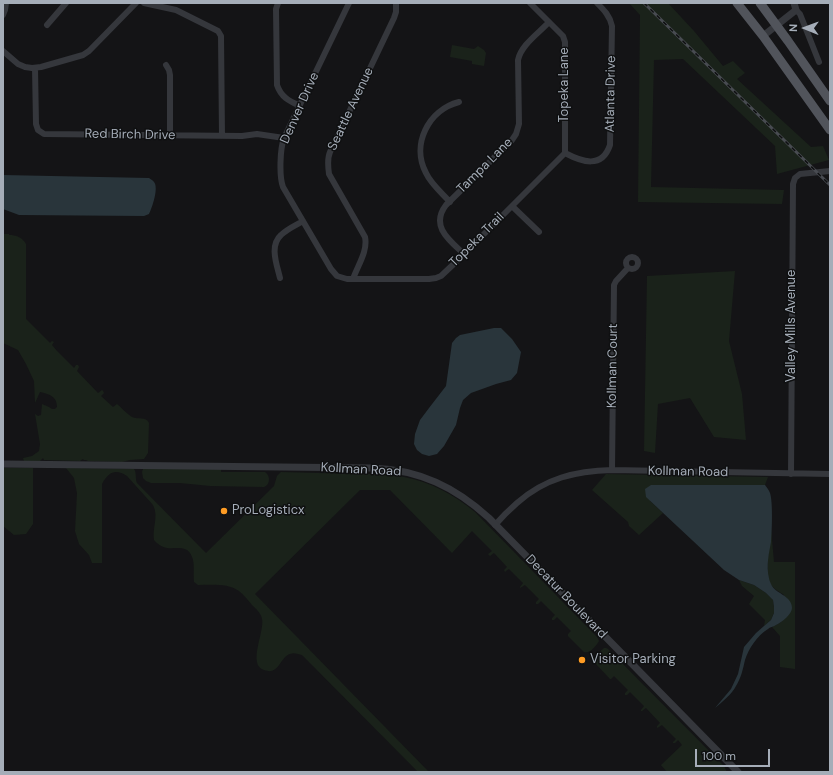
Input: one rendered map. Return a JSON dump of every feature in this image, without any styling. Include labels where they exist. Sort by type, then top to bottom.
[{"type":"main road","points":[[737,3],[763,36],[830,130]]},
{"type":"main road","points":[[760,3],[830,101]]},
{"type":"street","points":[[3,15],[6,3]]},
{"type":"street","points":[[59,3],[59,10]]},
{"type":"street","points":[[46,25],[66,3]]},
{"type":"street","points":[[3,51],[18,64],[25,67],[35,68],[86,53],[136,3]]},
{"type":"street","points":[[144,3],[175,10],[218,31],[222,36],[222,136]]},
{"type":"street","points":[[278,3],[276,9],[277,85],[283,97],[300,106]]},
{"type":"street","name":"Denver Drive","points":[[337,276],[331,269],[283,187],[281,182],[281,148],[284,138],[349,3]]},
{"type":"street","name":"Seattle Avenue","points":[[354,279],[365,251],[366,237],[330,174],[328,168],[328,157],[394,18],[396,3]]},
{"type":"street","name":"Topeka Lane","points":[[530,3],[563,36],[566,45],[565,153]]},
{"type":"street","name":"Atlanta Drive","points":[[565,153],[582,161],[595,161],[606,154],[611,143],[612,30],[610,20],[606,12],[597,3]]},
{"type":"street","points":[[763,36],[777,26],[795,6],[800,14],[819,62]]},
{"type":"street","name":"Tampa Lane","points":[[464,254],[443,233],[440,215],[450,202],[512,140],[516,134],[519,124],[518,60],[525,46],[549,22]]},
{"type":"street","points":[[166,66],[170,75],[170,135]]},
{"type":"street","name":"Red Birch Drive","points":[[35,68],[36,124],[41,133],[222,136],[244,136],[257,134],[284,138]]},
{"type":"street","points":[[450,202],[426,174],[420,148],[424,132],[433,118],[450,105],[459,102]]},
{"type":"street","name":"Topeka Trail","points":[[337,276],[345,279],[434,279],[443,274],[464,254],[565,153]]},
{"type":"street","name":"Valley Mills Avenue","points":[[791,474],[793,181],[800,174],[830,171]]},
{"type":"street","points":[[512,206],[539,232]]},
{"type":"street","points":[[280,278],[275,254],[276,242],[282,234],[303,221]]},
{"type":"street","name":"Kollman Court","points":[[612,470],[614,285],[616,280],[628,268]]},
{"type":"street","name":"Kollman Road","points":[[3,464],[350,467],[388,469],[420,476],[443,485],[468,500],[495,525],[517,502],[534,490],[548,482],[564,476],[579,473],[612,470],[830,474]]},
{"type":"street","name":"Decatur Boulevard","points":[[495,525],[738,772]]},
{"type":"shaded area","points":[[629,3],[668,3],[723,66],[733,61],[745,73],[737,79],[811,147],[823,146],[829,160],[777,174],[775,146],[683,59],[654,60],[651,187],[784,190],[782,204],[638,202],[640,15]]},
{"type":"shaded area","points":[[452,45],[474,49],[478,46],[486,53],[484,66],[472,64],[472,61],[450,57]]},
{"type":"shaded area","points":[[3,175],[149,178],[154,181],[156,189],[149,214],[144,216],[19,215],[3,209]]},
{"type":"shaded area","points":[[3,234],[19,237],[26,244],[26,319],[50,343],[52,341],[54,342],[52,345],[74,368],[78,365],[79,367],[77,371],[98,393],[102,390],[103,391],[104,393],[101,396],[113,407],[117,404],[132,417],[148,421],[148,453],[144,459],[122,462],[88,461],[83,459],[80,461],[44,460],[43,458],[40,461],[24,461],[23,458],[32,456],[39,451],[40,444],[35,414],[38,416],[41,415],[42,404],[55,409],[57,407],[57,403],[54,398],[40,392],[35,403],[34,381],[26,364],[18,350],[3,343]]},
{"type":"shaded area","points":[[735,271],[729,341],[742,394],[746,440],[714,437],[690,398],[658,404],[655,453],[644,451],[647,276]]},
{"type":"shaded area","points":[[501,328],[512,339],[521,352],[517,373],[511,380],[471,393],[463,400],[456,425],[444,446],[437,454],[429,456],[422,454],[417,450],[414,444],[415,434],[420,420],[446,386],[452,343],[460,335]]},
{"type":"shaded area","points":[[3,468],[33,468],[33,524],[26,534],[14,535],[3,526]]},
{"type":"shaded area","points":[[66,468],[134,469],[137,483],[206,553],[274,486],[277,476],[281,472],[386,474],[424,482],[459,500],[475,512],[597,637],[599,641],[591,651],[584,652],[568,636],[571,631],[557,617],[552,620],[555,615],[541,601],[536,604],[539,599],[525,585],[520,588],[523,583],[509,569],[505,572],[504,570],[507,567],[494,553],[490,556],[488,554],[492,551],[472,531],[452,553],[390,490],[360,490],[255,594],[429,772],[418,772],[302,655],[296,653],[290,654],[273,670],[264,670],[259,667],[257,655],[262,619],[259,613],[243,594],[235,588],[219,585],[198,585],[194,582],[193,560],[190,553],[182,548],[165,548],[154,540],[155,509],[153,505],[127,476],[119,472],[109,475],[102,484],[102,563],[92,563],[89,555],[79,544],[75,531],[77,493],[74,478]]},
{"type":"shaded area","points":[[143,469],[221,469],[221,472],[265,472],[269,480],[268,484],[264,487],[151,483],[143,478]]},
{"type":"shaded area","points":[[606,474],[768,477],[765,485],[651,485],[650,501],[663,513],[639,535],[629,526],[628,522],[592,490]]},
{"type":"shaded area","points":[[651,485],[765,485],[770,493],[772,517],[768,564],[769,579],[774,589],[790,601],[792,610],[784,620],[760,635],[751,647],[745,660],[738,683],[727,698],[715,708],[731,689],[738,674],[744,647],[756,633],[771,620],[774,613],[773,600],[754,585],[739,580],[724,570],[646,497],[645,489]]},
{"type":"shaded area","points":[[771,528],[774,562],[795,562],[795,669],[780,667],[780,636],[772,627],[781,622],[784,595],[771,585],[769,580],[768,565]]},
{"type":"shaded area","points":[[739,580],[754,585],[773,600],[774,613],[771,620],[764,626],[765,620],[749,604],[754,596],[742,586]]},
{"type":"shaded area","points":[[604,648],[608,649],[724,766],[727,772],[667,772],[660,764],[661,765],[682,745],[678,740],[673,743],[676,739],[662,725],[657,728],[660,723],[646,708],[641,711],[644,706],[630,692],[625,695],[628,690],[614,676],[610,679],[594,662],[596,656]]},
{"type":"railway","points":[[644,3],[830,185]]},
{"type":"place","name":"ProLogisticx","points":[[224,511]]},
{"type":"place","name":"Visitor Parking","points":[[582,660]]}]
